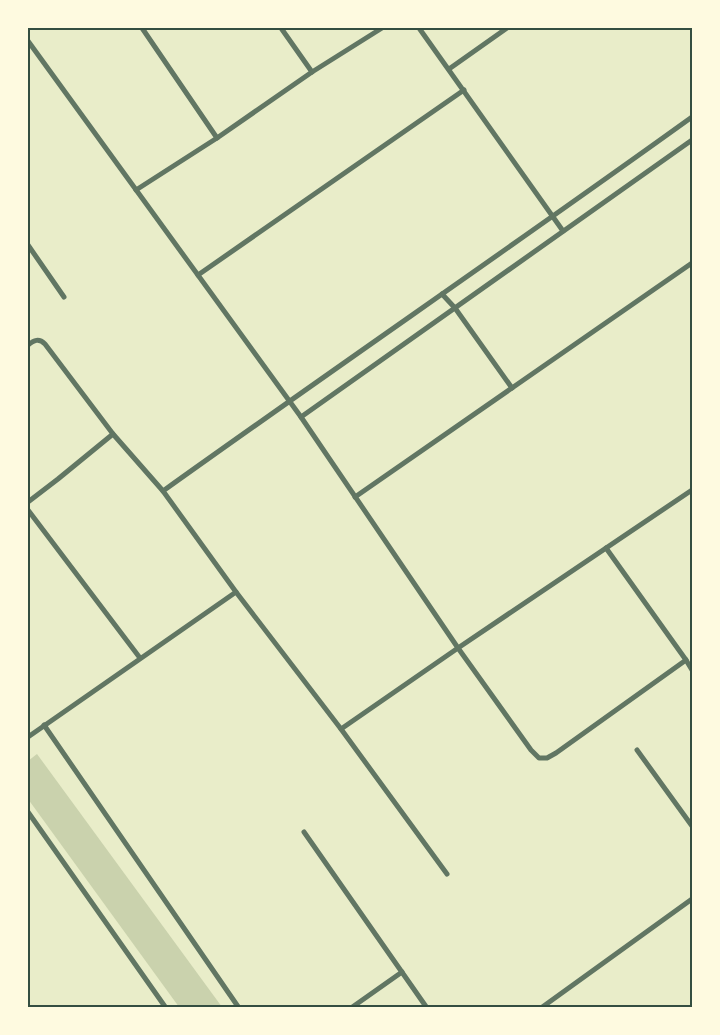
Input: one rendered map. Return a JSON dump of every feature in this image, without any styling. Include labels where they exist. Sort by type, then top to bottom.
[{"type":"street","points":[[142,28],[218,138]]},
{"type":"street","points":[[281,28],[312,72]]},
{"type":"street","points":[[136,190],[218,138],[312,72],[382,28]]},
{"type":"street","points":[[419,28],[563,231]]},
{"type":"street","points":[[448,69],[507,28]]},
{"type":"street","points":[[28,41],[301,417],[458,648],[531,750],[539,758],[547,758],[556,753],[686,660]]},
{"type":"street","points":[[198,275],[464,90]]},
{"type":"street","points":[[163,491],[692,117]]},
{"type":"street","points":[[301,417],[692,140]]},
{"type":"street","points":[[28,245],[64,296]]},
{"type":"street","points":[[355,497],[692,263]]},
{"type":"street","points":[[442,294],[455,308],[512,388]]},
{"type":"street","points":[[28,344],[36,340],[41,340],[45,344],[113,434],[163,491],[236,592],[341,729],[447,874]]},
{"type":"street","points":[[28,502],[113,434]]},
{"type":"street","points":[[341,729],[692,490]]},
{"type":"street","points":[[28,510],[140,658]]},
{"type":"street","points":[[606,548],[692,670]]},
{"type":"street","points":[[28,737],[236,592]]},
{"type":"street","points":[[44,725],[239,1008]]},
{"type":"street","points":[[637,750],[692,826]]},
{"type":"street","points":[[28,812],[166,1008]]},
{"type":"street","points":[[304,832],[427,1008]]},
{"type":"street","points":[[541,1008],[692,899]]},
{"type":"street","points":[[351,1008],[402,972]]},
{"type":"green space","points":[[37,754],[222,1007],[179,1007],[28,799],[28,761]]}]
